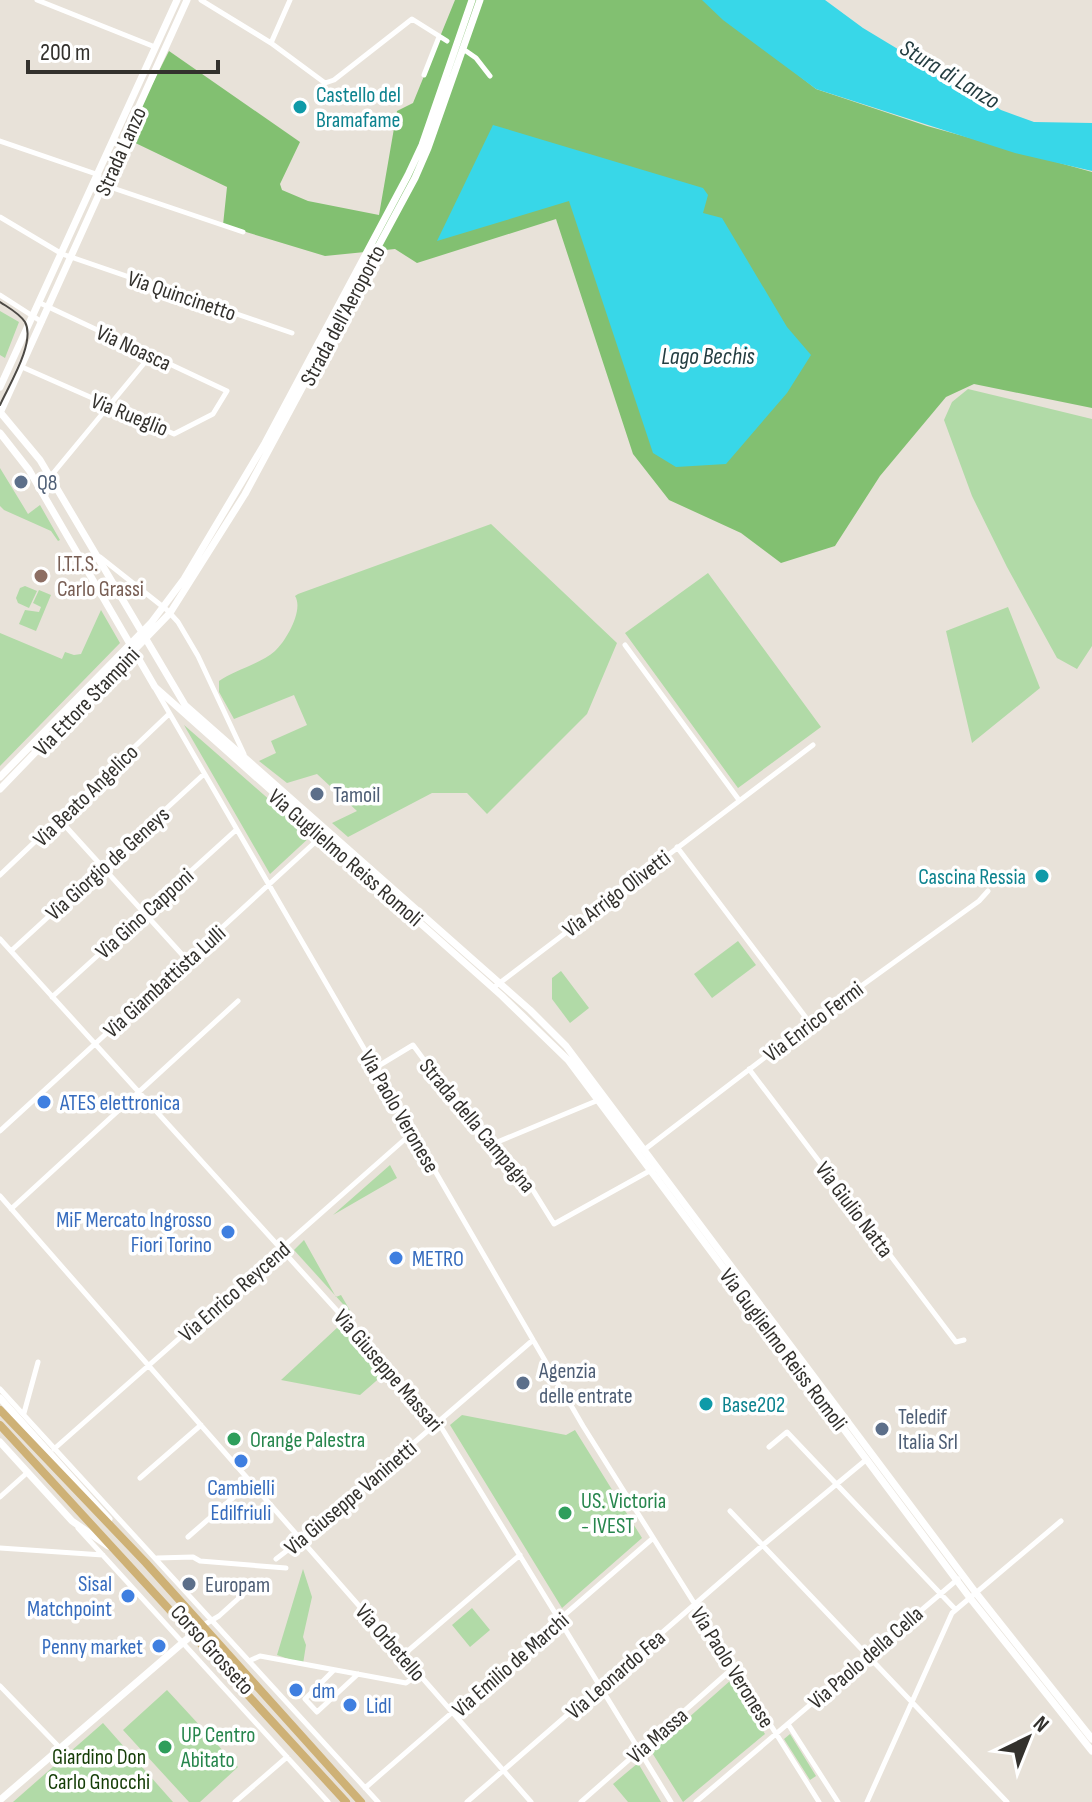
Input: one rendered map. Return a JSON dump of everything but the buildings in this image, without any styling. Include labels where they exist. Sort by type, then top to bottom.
[{"type":"main road","name":"Strada Lanzo","points":[[0,413],[72,258],[155,47],[177,0]]},
{"type":"main road","name":"Strada Lanzo","points":[[0,387],[187,0]]},
{"type":"main road","name":"Strada dell'Aeroporto","points":[[167,610],[265,443],[408,175],[422,145],[472,0]]},
{"type":"main road","name":"Strada dell'Aeroporto","points":[[167,610],[252,482],[399,210],[428,148],[480,0]]},
{"type":"main road","points":[[0,413],[40,460],[145,635]]},
{"type":"main road","name":"Via Paolo Veronese","points":[[0,433],[29,470],[155,687]]},
{"type":"main road","name":"Via Ettore Stampini","points":[[0,777],[167,610]]},
{"type":"main road","name":"Via Guglielmo Reiss Romoli","points":[[145,635],[185,705],[325,834]]},
{"type":"main road","name":"Via Ettore Stampini","points":[[0,789],[132,648]]},
{"type":"main road","name":"Via Guglielmo Reiss Romoli","points":[[155,687],[556,1035],[959,1578],[1092,1751]]},
{"type":"main road","name":"Corso Grosseto","points":[[0,1398],[108,1517],[197,1630],[346,1802]]},
{"type":"main road","name":"Corso Grosseto","points":[[0,1410],[144,1561]]},
{"type":"main road","name":"Corso Grosseto","points":[[0,1425],[361,1802]]},
{"type":"main road","name":"Corso Grosseto","points":[[0,1442],[72,1521],[126,1560]]},
{"type":"main road","name":"Via Guglielmo Reiss Romoli","points":[[973,1596],[1092,1739]]},
{"type":"main road","points":[[0,1800],[197,1630]]},
{"type":"street","points":[[37,0],[155,47]]},
{"type":"street","points":[[201,0],[271,43],[325,83],[334,80],[412,19],[447,41]]},
{"type":"street","points":[[271,43],[290,0]]},
{"type":"street","points":[[424,75],[439,37]]},
{"type":"street","points":[[466,51],[490,76]]},
{"type":"street","points":[[0,141],[243,232]]},
{"type":"street","points":[[0,217],[72,258]]},
{"type":"street","name":"Via Quincinetto","points":[[72,258],[292,333]]},
{"type":"street","points":[[0,295],[43,322]]},
{"type":"street","name":"Via Noasca","points":[[40,303],[227,391]]},
{"type":"street","points":[[50,477],[152,355]]},
{"type":"street","name":"Via Rueglio","points":[[22,367],[174,434],[213,414],[227,391]]},
{"type":"street","points":[[92,551],[167,610],[198,656],[246,759]]},
{"type":"street","points":[[625,645],[739,800]]},
{"type":"street","name":"Via Paolo Veronese","points":[[155,687],[533,1340],[652,1539],[819,1802]]},
{"type":"street","name":"Via Beato Angelico","points":[[0,875],[169,714]]},
{"type":"street","name":"Via Arrigo Olivetti","points":[[496,985],[813,745]]},
{"type":"street","name":"Via Giorgio de Geneys","points":[[11,951],[204,774]]},
{"type":"street","points":[[59,819],[187,960]]},
{"type":"street","name":"Via Gino Capponi","points":[[52,997],[236,830]]},
{"type":"street","name":"Via Giambattista Lulli","points":[[0,1131],[325,834]]},
{"type":"street","points":[[677,847],[810,1023]]},
{"type":"street","name":"Via Enrico Fermi","points":[[642,1151],[810,1023],[979,901],[988,891]]},
{"type":"street","name":"Via Giuseppe Massari","points":[[0,939],[438,1422],[671,1802]]},
{"type":"street","points":[[11,1209],[238,1001]]},
{"type":"street","name":"Strada della Campagna","points":[[375,1068],[413,1045],[466,1117],[523,1173],[554,1224],[654,1168]]},
{"type":"street","name":"Via Giulio Natta","points":[[749,1069],[956,1342],[964,1340]]},
{"type":"street","points":[[495,1143],[602,1098]]},
{"type":"street","name":"Via Enrico Reycend","points":[[54,1449],[413,1132]]},
{"type":"street","name":"Via Orbetello","points":[[0,1196],[531,1802]]},
{"type":"street","name":"Via Giuseppe Vaninetti","points":[[276,1559],[533,1340]]},
{"type":"street","points":[[24,1414],[38,1362]]},
{"type":"street","name":"Corso Grosseto","points":[[0,1389],[378,1802]]},
{"type":"street","points":[[140,1478],[201,1425]]},
{"type":"street","points":[[769,1447],[787,1432],[955,1609]]},
{"type":"street","name":"Via Leonardo Fea","points":[[467,1802],[763,1545],[870,1457]]},
{"type":"street","points":[[0,1497],[28,1472]]},
{"type":"street","points":[[188,1537],[251,1482]]},
{"type":"street","points":[[730,1511],[1007,1802]]},
{"type":"street","name":"Corso Grosseto","points":[[72,1521],[328,1802]]},
{"type":"street","points":[[867,1802],[955,1609],[1061,1521]]},
{"type":"street","name":"Via Emilio de Marchi","points":[[365,1788],[652,1539]]},
{"type":"street","points":[[0,1548],[103,1555]]},
{"type":"street","points":[[402,1656],[520,1555]]},
{"type":"street","points":[[156,1558],[193,1557],[200,1561],[286,1568]]},
{"type":"street","name":"Via Paolo della Cella","points":[[696,1802],[959,1578]]},
{"type":"street","points":[[197,1630],[250,1588]]},
{"type":"street","name":"Corso Grosseto","points":[[249,1661],[258,1655],[406,1683],[419,1674]]},
{"type":"street","name":"Via Massa","points":[[581,1802],[733,1668]]},
{"type":"street","points":[[335,1670],[305,1699],[317,1712],[358,1674]]},
{"type":"street","points":[[0,1686],[60,1748]]},
{"type":"street","name":"Via Paolo Veronese","points":[[788,1724],[838,1802]]},
{"type":"street","points":[[235,1802],[287,1757]]},
{"type":"street","points":[[808,1785],[821,1777]]},
{"type":"green space","points":[[455,0],[703,0],[816,89],[927,126],[1092,172],[1092,408],[974,384],[946,397],[880,476],[835,546],[781,563],[741,533],[669,500],[633,454],[556,219],[417,263],[395,249],[325,256],[223,225],[227,187],[125,138],[169,51],[300,142],[280,184],[282,190],[308,201],[379,215],[397,111],[413,103]]},
{"type":"green space","points":[[0,311],[19,322],[5,358],[0,355]]},
{"type":"green space","points":[[968,389],[1092,419],[1092,646],[1077,669],[1057,658],[972,496],[944,420],[952,402]]},
{"type":"green space","points":[[0,468],[28,514],[40,505],[60,540],[51,531],[0,506]]},
{"type":"green space","points":[[491,524],[617,643],[587,714],[487,814],[467,793],[432,793],[348,837],[332,823],[357,811],[317,774],[287,783],[259,761],[276,753],[271,741],[307,725],[294,695],[234,719],[219,692],[219,681],[275,651],[289,633],[296,617],[295,596],[298,594]]},
{"type":"green space","points":[[708,573],[821,727],[738,788],[625,633]]},
{"type":"green space","points":[[25,586],[37,591],[29,608],[18,603],[16,598],[20,588]]},
{"type":"green space","points":[[39,590],[51,595],[36,631],[19,624],[25,610],[39,612],[41,607],[33,603]]},
{"type":"green space","points":[[1008,607],[1040,688],[972,743],[946,631]]},
{"type":"green space","points":[[101,610],[120,643],[0,766],[0,633],[62,659],[65,652],[81,654]]},
{"type":"green space","points":[[184,725],[311,836],[270,874]]},
{"type":"green space","points":[[738,941],[756,965],[712,998],[694,974]]},
{"type":"green space","points":[[561,971],[589,1008],[570,1023],[552,999],[552,978]]},
{"type":"green space","points":[[390,1165],[397,1178],[333,1215]]},
{"type":"green space","points":[[304,1240],[335,1295],[294,1250]]},
{"type":"green space","points":[[341,1295],[352,1314],[336,1297]]},
{"type":"green space","points":[[339,1326],[383,1375],[360,1395],[281,1380]]},
{"type":"green space","name":"US. Victoria - IVEST","points":[[462,1415],[566,1435],[575,1430],[642,1538],[562,1608],[450,1425]]},
{"type":"green space","points":[[303,1569],[312,1597],[303,1637],[306,1645],[303,1664],[277,1655]]},
{"type":"green space","points":[[472,1608],[490,1630],[470,1647],[452,1625]]},
{"type":"green space","points":[[731,1680],[765,1734],[683,1802],[651,1751]]},
{"type":"green space","points":[[167,1690],[238,1767],[200,1802],[189,1802],[123,1730]]},
{"type":"green space","name":"Giardino Don Carlo Gnocchi","points":[[103,1723],[173,1802],[13,1802]]},
{"type":"green space","points":[[790,1734],[816,1776],[810,1780],[784,1739]]},
{"type":"green space","points":[[638,1763],[661,1802],[628,1802],[613,1784]]},
{"type":"water","points":[[702,0],[825,0],[863,28],[967,87],[1001,110],[1034,122],[1092,123],[1092,171],[1015,153],[816,89],[723,20]]},
{"type":"water","name":"Lago Bechis","points":[[493,125],[703,188],[708,195],[703,213],[722,218],[787,327],[811,355],[787,393],[726,464],[676,467],[653,453],[569,201],[437,241]]},
{"type":"tram line","points":[[0,302],[20,316],[27,330],[20,364],[0,405]]},
{"type":"place","name":"Castello del Bramafame","points":[[300,107]]},
{"type":"place","name":"Q8","points":[[21,482]]},
{"type":"place","name":"I.T.T.S. Carlo Grassi","points":[[41,576]]},
{"type":"place","name":"Tamoil","points":[[317,794]]},
{"type":"place","name":"Cascina Ressia","points":[[1042,876]]},
{"type":"place","name":"ATES elettronica","points":[[44,1102]]},
{"type":"place","name":"MiF Mercato Ingrosso Fiori Torino","points":[[228,1232]]},
{"type":"place","name":"METRO","points":[[396,1258]]},
{"type":"place","name":"Agenzia delle entrate","points":[[523,1383]]},
{"type":"place","name":"Base202","points":[[706,1404]]},
{"type":"place","name":"Teledif Italia Srl","points":[[882,1429]]},
{"type":"place","name":"Orange Palestra","points":[[234,1439]]},
{"type":"place","name":"Cambielli Edilfriuli","points":[[241,1461]]},
{"type":"place","name":"US. Victoria - IVEST","points":[[565,1513]]},
{"type":"place","name":"Europam","points":[[189,1584]]},
{"type":"place","name":"Sisal Matchpoint","points":[[128,1596]]},
{"type":"place","name":"Penny market","points":[[159,1646]]},
{"type":"place","name":"dm","points":[[296,1690]]},
{"type":"place","name":"Lidl","points":[[350,1705]]},
{"type":"place","name":"UP Centro Abitato","points":[[165,1747]]},
{"type":"water label","name":"Stura di Lanzo","points":[[950,74]]}]
